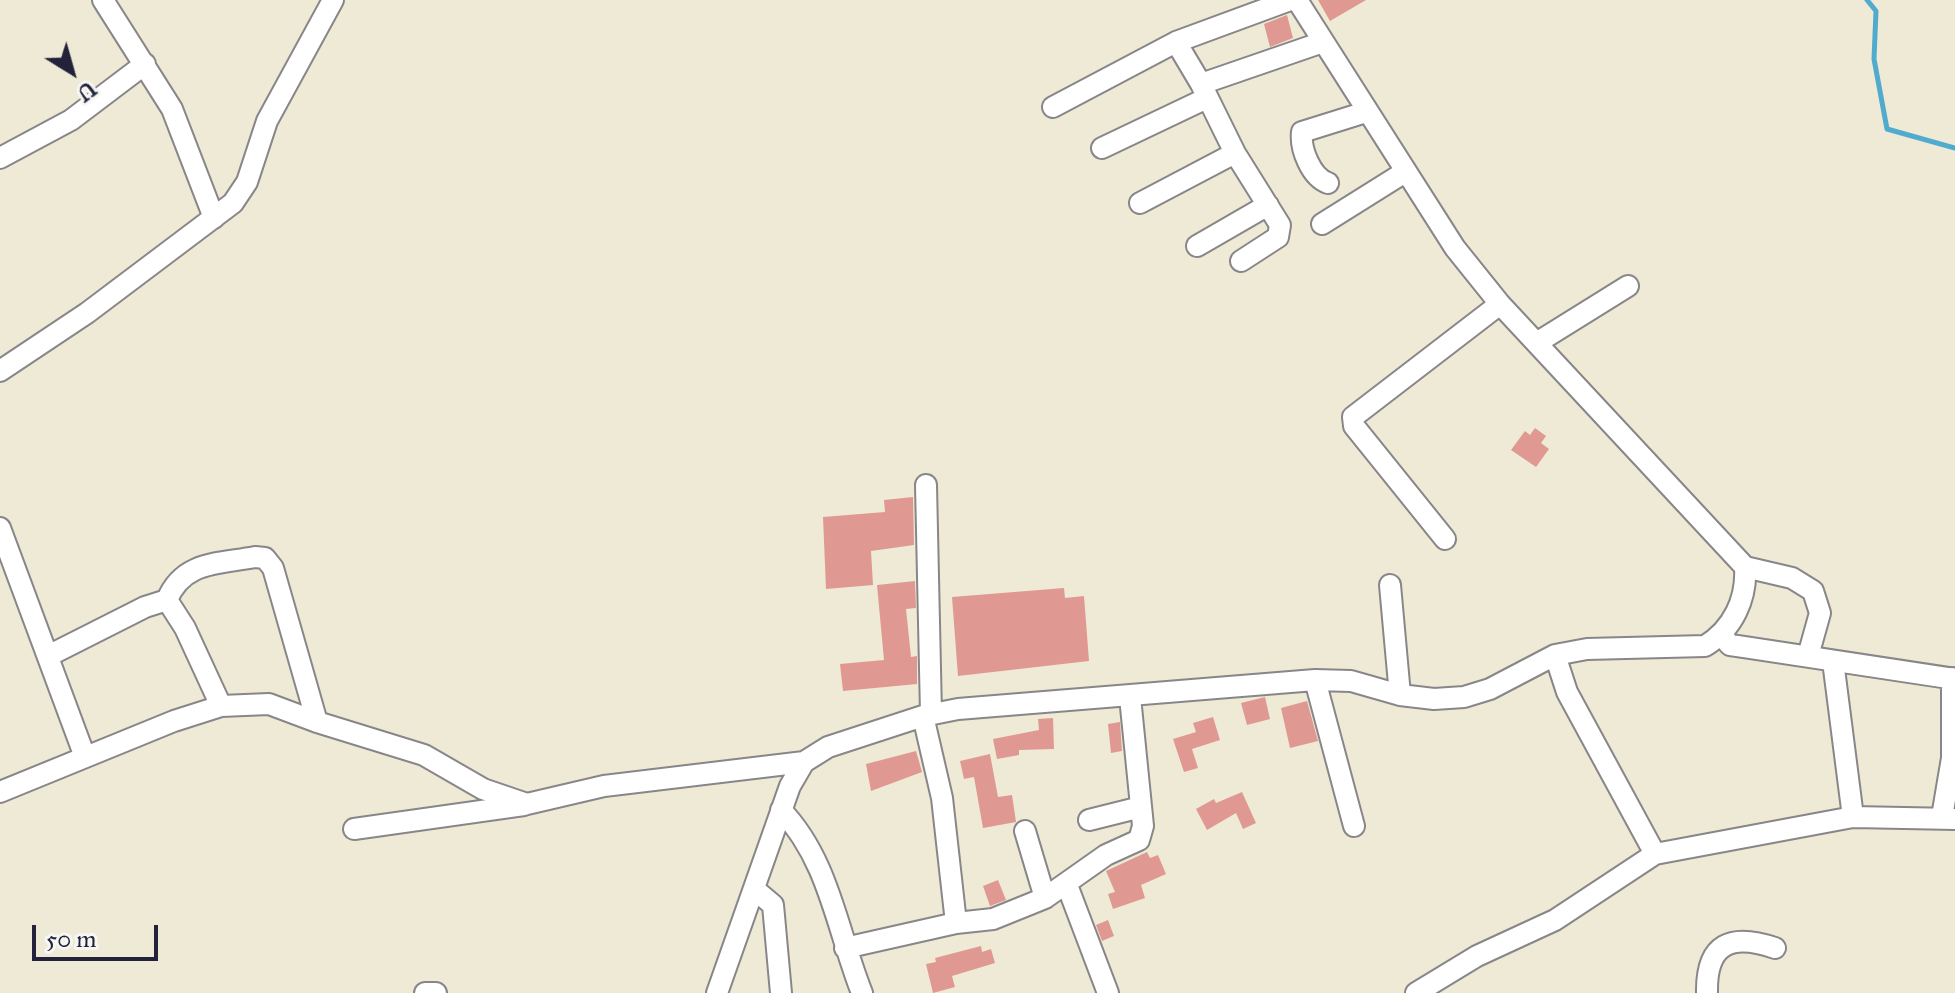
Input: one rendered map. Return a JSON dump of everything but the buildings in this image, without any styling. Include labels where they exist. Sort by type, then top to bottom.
[{"type":"street","points":[[103,0],[172,109],[214,218]]},
{"type":"street","points":[[0,371],[87,313],[233,203],[247,182],[267,121],[333,0]]},
{"type":"street","points":[[1053,107],[1176,42],[1290,0]]},
{"type":"street","points":[[1297,0],[1455,248],[1500,304],[1745,567],[1792,578],[1813,591],[1820,613],[1808,656]]},
{"type":"street","points":[[1176,42],[1281,232],[1241,261]]},
{"type":"street","points":[[1102,148],[1204,91],[1323,42]]},
{"type":"street","points":[[0,158],[71,120],[145,64]]},
{"type":"street","points":[[1328,183],[1321,181],[1305,156],[1302,132],[1366,112]]},
{"type":"street","points":[[1140,203],[1235,153]]},
{"type":"street","points":[[1322,224],[1405,172]]},
{"type":"street","points":[[1197,246],[1268,205]]},
{"type":"street","points":[[1538,342],[1628,286]]},
{"type":"street","points":[[1445,539],[1354,426],[1353,417],[1500,304]]},
{"type":"street","points":[[926,485],[927,715],[942,798],[956,923]]},
{"type":"street","points":[[1,533],[85,757]]},
{"type":"street","points":[[48,656],[145,607],[167,600],[174,584],[185,573],[255,557],[265,558],[273,568],[317,722]]},
{"type":"street","points":[[354,829],[527,804],[604,786],[804,762],[828,747],[927,715],[1007,703],[1130,697],[1315,680],[1351,681],[1400,695],[1434,699],[1464,697],[1490,689],[1555,655],[1587,649],[1705,646],[1722,636],[1733,621],[1746,585],[1745,567]]},
{"type":"street","points":[[1390,585],[1400,695]]},
{"type":"street","points":[[167,600],[185,628],[221,706]]},
{"type":"street","points":[[1416,993],[1477,956],[1535,929],[1655,854],[1853,817],[1948,818],[1953,678],[1730,645],[1722,636]]},
{"type":"street","points":[[1555,655],[1567,692],[1655,854]]},
{"type":"street","points":[[1833,661],[1853,817]]},
{"type":"street","points":[[1315,680],[1354,826]]},
{"type":"street","points":[[845,948],[956,923],[993,919],[1045,898],[1106,855],[1139,840],[1143,832],[1130,697]]},
{"type":"street","points":[[0,792],[221,706],[269,704],[424,755],[483,789],[527,804]]},
{"type":"street","points":[[717,993],[790,786],[804,762]]},
{"type":"street","points":[[1089,820],[1141,807]]},
{"type":"street","points":[[781,810],[803,833],[818,861],[862,993]]},
{"type":"street","points":[[1025,831],[1045,898]]},
{"type":"street","points":[[1067,885],[1108,993]]},
{"type":"street","points":[[754,889],[773,905],[781,993]]},
{"type":"street","points":[[1707,993],[1708,965],[1718,950],[1731,941],[1742,939],[1775,948]]},
{"type":"street","points":[[425,993],[436,993]]},
{"type":"waterway","points":[[1867,0],[1876,11],[1874,59],[1887,129],[1955,148]]}]
